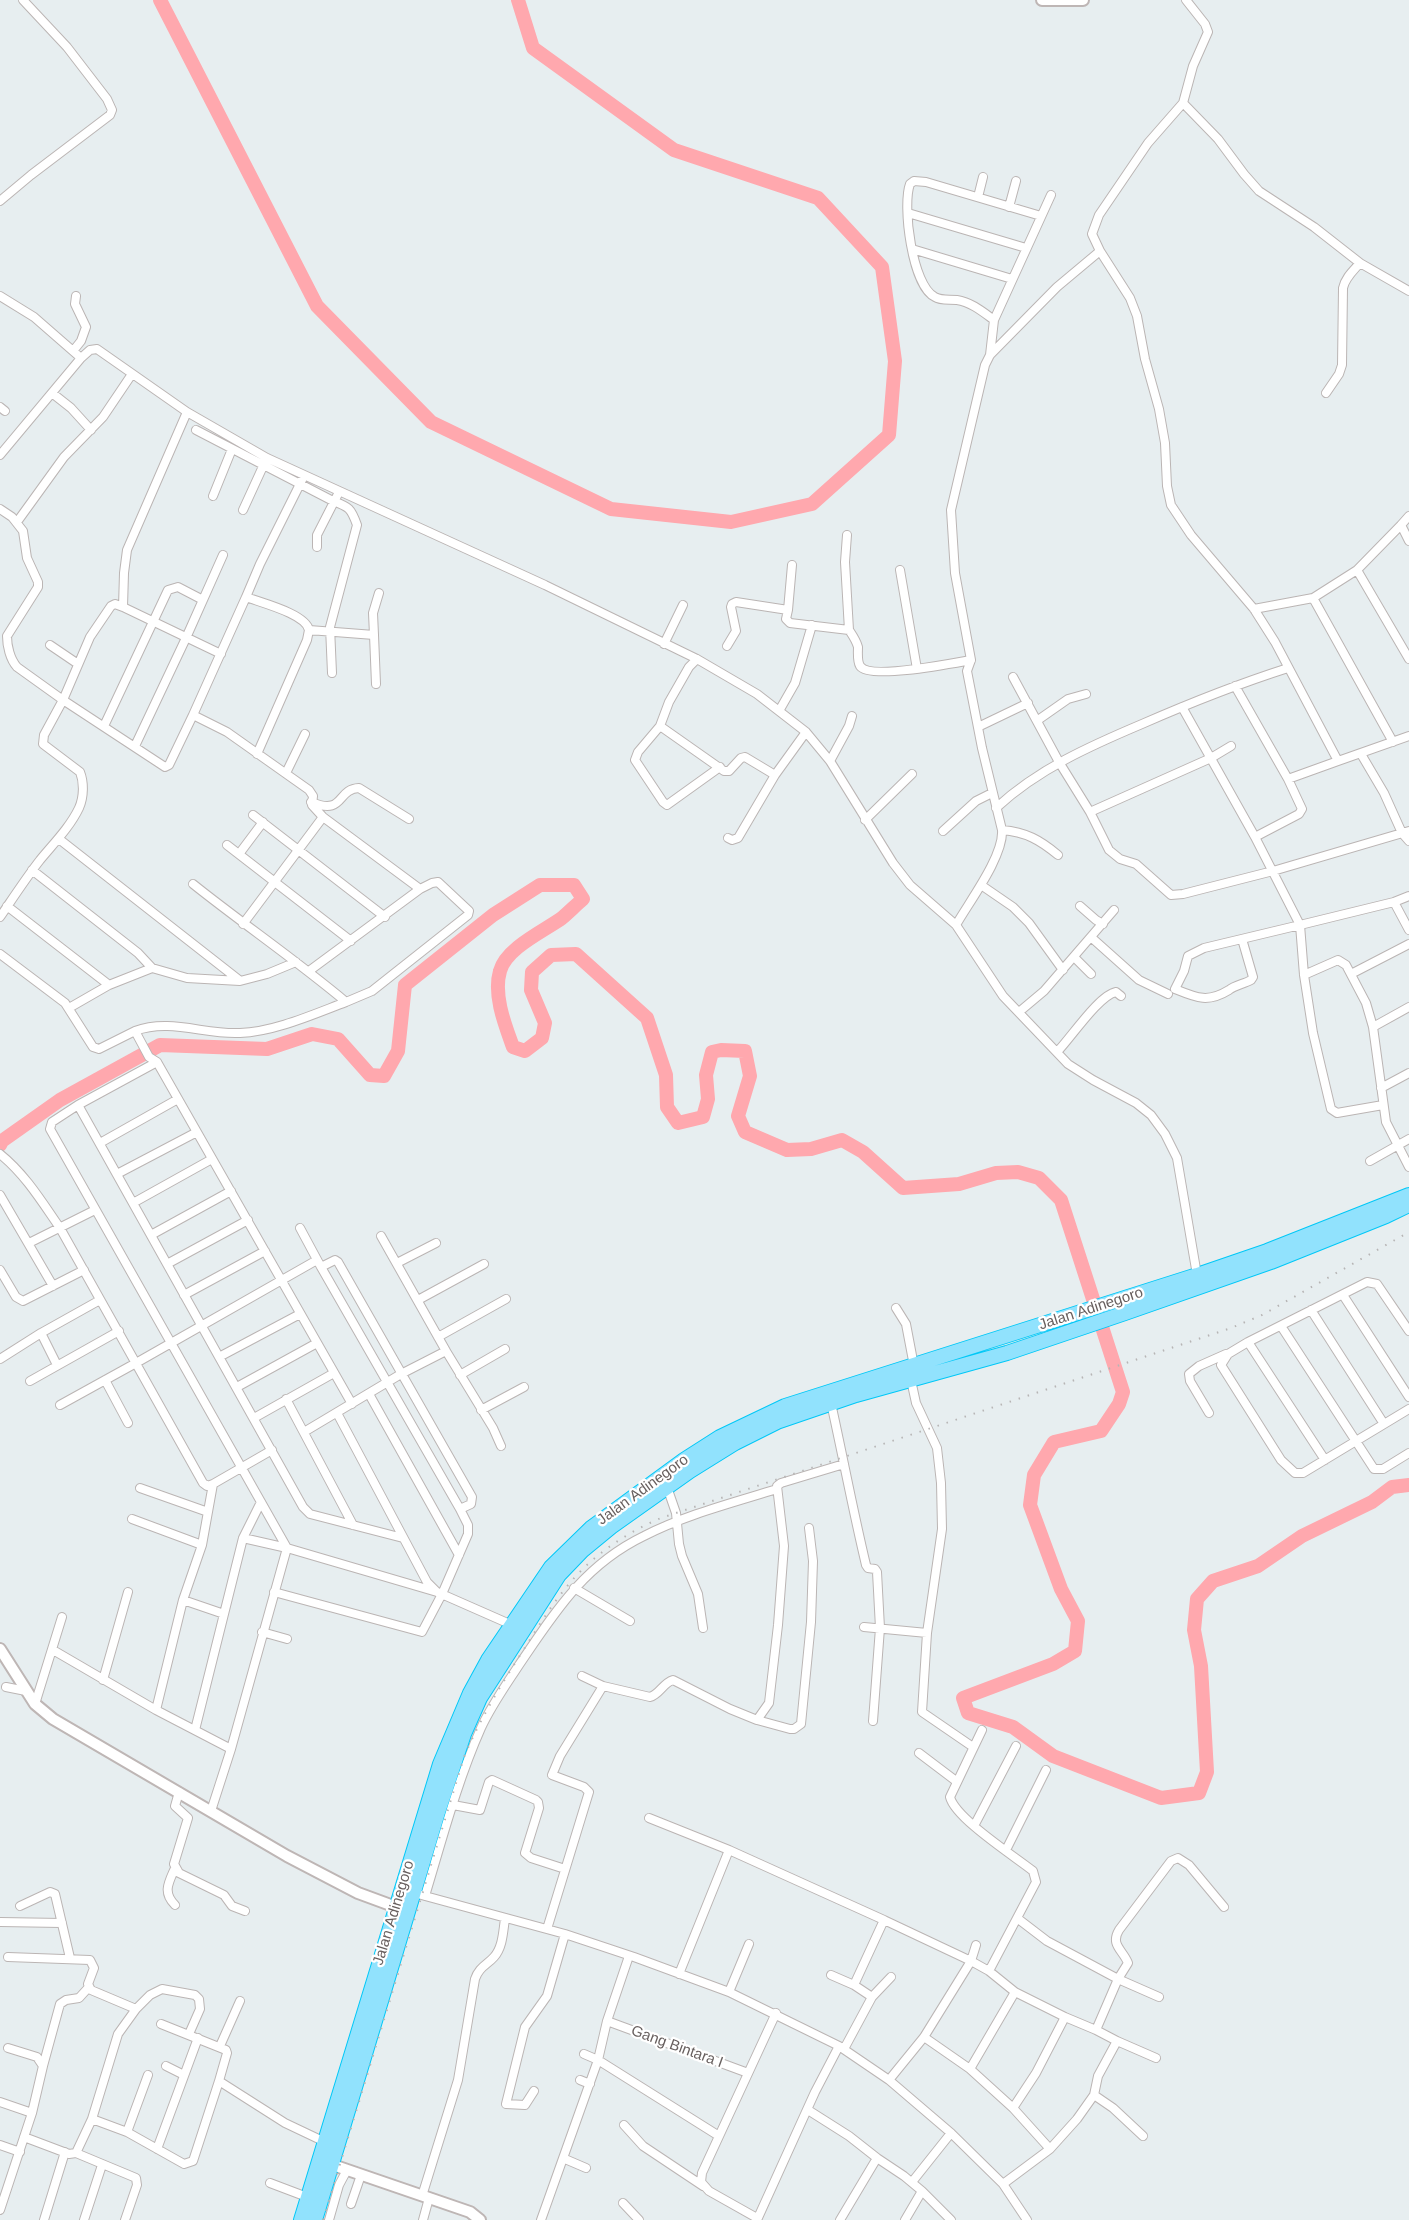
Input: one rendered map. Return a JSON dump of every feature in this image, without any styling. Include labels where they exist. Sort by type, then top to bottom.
[{"type":"highway","name":"Jalan Adinegoro","points":[[878,1383],[911,1380],[1007,1353],[1070,1332],[1123,1306],[1197,1275],[1269,1257],[1409,1195]]},
{"type":"highway","name":"Jalan Adinegoro","points":[[878,1383],[914,1366],[1065,1318],[1123,1306],[1386,1216],[1409,1205]]},
{"type":"highway","points":[[315,2220],[419,1895],[432,1811],[439,1790],[480,1698],[559,1575],[590,1544],[667,1487],[735,1443],[777,1422],[831,1403],[854,1390],[878,1383]]},
{"type":"highway","name":"Jalan Adinegoro","points":[[439,1790],[453,1730],[488,1660],[551,1567],[591,1528],[684,1460],[751,1421],[784,1406],[854,1390]]},
{"type":"highway","name":"Jalan Adinegoro","points":[[301,2220],[396,1907],[432,1811]]},
{"type":"street","points":[[0,201],[110,115],[112,110],[107,99],[58,36],[23,0]]},
{"type":"street","points":[[1042,0],[1083,0]]},
{"type":"street","points":[[1186,0],[1205,24],[1208,32],[1193,66],[1183,103],[1148,143],[1099,215],[1092,234],[1100,251],[1130,298],[1137,316],[1145,359],[1160,409],[1165,443],[1167,486],[1171,505],[1191,535],[1254,609],[1275,642],[1338,761]]},
{"type":"street","points":[[1183,103],[1218,139],[1259,191],[1314,227],[1360,263],[1409,291]]},
{"type":"street","points":[[978,197],[983,177]]},
{"type":"street","points":[[994,320],[974,306],[960,300],[936,298],[928,293],[921,280],[912,249],[907,190],[914,181],[926,182],[1041,216]]},
{"type":"street","points":[[1009,207],[1016,181]]},
{"type":"street","points":[[956,925],[981,885],[1001,846],[1002,830],[992,793],[968,671],[971,660],[955,573],[951,510],[985,366],[990,355],[994,320],[1051,195]]},
{"type":"street","points":[[908,213],[1026,248]]},
{"type":"street","points":[[912,249],[1012,279]]},
{"type":"street","points":[[990,355],[1057,287],[1100,251]]},
{"type":"street","points":[[1326,393],[1339,374],[1342,365],[1344,282],[1360,263]]},
{"type":"street","points":[[0,296],[34,317],[81,358]]},
{"type":"street","points":[[73,351],[81,341],[86,327],[75,304],[76,296]]},
{"type":"street","points":[[0,454],[81,358],[90,350],[98,349],[187,412],[265,462],[300,484],[348,507],[357,525],[346,561],[330,633],[332,673]]},
{"type":"street","points":[[17,522],[64,457],[91,430],[132,374]]},
{"type":"street","points":[[52,393],[74,411],[91,430]]},
{"type":"street","points":[[123,607],[127,550],[187,412]]},
{"type":"street","points":[[196,430],[232,449],[304,476],[545,585],[697,659],[757,694],[806,732],[830,761],[893,863],[910,885],[956,925],[1003,996],[1068,1064],[1136,1103],[1151,1115],[1165,1134],[1177,1158],[1197,1275]]},
{"type":"street","points":[[213,496],[232,449]]},
{"type":"street","points":[[243,510],[265,462]]},
{"type":"street","points":[[0,509],[17,522],[23,531],[27,558],[37,578],[38,586],[8,636],[7,642],[13,662],[63,700],[162,766],[168,766],[304,476]]},
{"type":"street","points":[[317,547],[317,535],[339,492]]},
{"type":"street","points":[[1254,609],[1313,598],[1357,570],[1409,516]]},
{"type":"street","points":[[1401,525],[1409,541]]},
{"type":"street","points":[[848,535],[845,562],[849,630],[855,638],[859,664],[863,668],[875,671],[917,669],[971,660]]},
{"type":"street","points":[[135,746],[223,555]]},
{"type":"street","points":[[792,565],[787,621],[849,630]]},
{"type":"street","points":[[900,570],[917,669]]},
{"type":"street","points":[[1357,570],[1409,659]]},
{"type":"street","points":[[104,726],[166,593],[173,587],[178,587],[203,600]]},
{"type":"street","points":[[376,684],[373,613],[379,593]]},
{"type":"street","points":[[246,597],[283,610],[304,621],[309,630],[308,640],[257,754]]},
{"type":"street","points":[[1313,598],[1393,742]]},
{"type":"street","points":[[728,646],[736,631],[732,604],[736,602],[788,610]]},
{"type":"street","points":[[0,917],[32,870],[59,839],[80,807],[83,778],[80,772],[43,744],[44,735],[63,700],[90,637],[111,606],[115,604],[123,607],[220,654]]},
{"type":"street","points":[[664,644],[683,604]]},
{"type":"street","points":[[780,711],[795,683],[812,625]]},
{"type":"street","points":[[309,630],[374,635]]},
{"type":"street","points":[[50,645],[78,664]]},
{"type":"street","points":[[697,659],[689,667],[669,702],[660,726],[638,752],[635,760],[665,805],[670,805],[720,767]]},
{"type":"street","points":[[996,808],[1010,795],[1059,762],[1182,707],[1288,668]]},
{"type":"street","points":[[1013,677],[1059,762],[1090,812],[1109,850],[1114,856],[1136,864],[1171,895],[1273,871],[1406,832]]},
{"type":"street","points":[[1234,686],[1288,779],[1302,811],[1255,837]]},
{"type":"street","points":[[1038,720],[1068,699],[1086,694]]},
{"type":"street","points":[[978,727],[1028,703]]},
{"type":"street","points":[[1182,707],[1255,837],[1300,925],[1304,975],[1313,1033],[1331,1109],[1337,1113],[1383,1105]]},
{"type":"street","points":[[193,715],[227,732],[312,793],[311,802],[323,817],[420,890]]},
{"type":"street","points":[[830,761],[852,716]]},
{"type":"street","points":[[660,726],[729,771],[741,758],[745,757],[775,775]]},
{"type":"street","points":[[728,838],[732,840],[738,838],[775,775],[806,732]]},
{"type":"street","points":[[286,773],[305,734]]},
{"type":"street","points":[[1288,779],[1409,736]]},
{"type":"street","points":[[1090,812],[1211,758],[1231,746]]},
{"type":"street","points":[[1361,753],[1409,841]]},
{"type":"street","points":[[865,820],[912,774]]},
{"type":"street","points":[[311,802],[320,806],[333,806],[350,791],[359,788],[408,819]]},
{"type":"street","points":[[943,831],[976,801],[992,793]]},
{"type":"street","points":[[253,815],[385,917]]},
{"type":"street","points":[[243,924],[323,817]]},
{"type":"street","points":[[239,854],[263,822]]},
{"type":"street","points":[[1002,830],[1017,831],[1032,836],[1058,855]]},
{"type":"street","points":[[59,839],[240,981]]},
{"type":"street","points":[[227,845],[351,942]]},
{"type":"street","points":[[32,870],[138,953],[152,968],[187,978],[240,981],[267,974],[296,962]]},
{"type":"street","points":[[0,954],[58,996],[69,1008],[95,1049],[156,1026],[240,1034],[292,1021],[346,1002],[372,991],[468,915],[469,911],[438,882],[432,883],[309,971]]},
{"type":"street","points":[[193,884],[243,924],[309,971],[346,1002]]},
{"type":"street","points":[[981,885],[1013,907],[1029,923],[1063,970]]},
{"type":"street","points":[[1242,939],[1253,977],[1251,980],[1229,989],[1222,995],[1199,998],[1175,989],[1188,956],[1204,948],[1394,902],[1409,896]]},
{"type":"street","points":[[1394,902],[1409,930]]},
{"type":"street","points":[[7,906],[109,985]]},
{"type":"street","points":[[1080,906],[1103,924]]},
{"type":"street","points":[[1019,1012],[1044,991],[1075,958],[1114,910]]},
{"type":"street","points":[[1092,938],[1139,980],[1168,994]]},
{"type":"street","points":[[1351,974],[1409,944]]},
{"type":"street","points":[[1075,958],[1091,974]]},
{"type":"street","points":[[1304,975],[1338,960],[1346,965],[1351,974],[1366,1003],[1373,1027],[1386,1122],[1409,1167]]},
{"type":"street","points":[[69,1008],[109,985],[152,968]]},
{"type":"street","points":[[1057,1053],[1088,1015],[1109,994],[1116,992],[1121,996]]},
{"type":"street","points":[[1373,1027],[1409,1006]]},
{"type":"street","points":[[135,1032],[149,1057],[158,1062],[352,1404]]},
{"type":"street","points":[[158,1062],[78,1105],[52,1122],[50,1129],[287,1548],[231,1749],[211,1811]]},
{"type":"street","points":[[1382,1089],[1409,1073]]},
{"type":"street","points":[[100,1143],[178,1100]]},
{"type":"street","points":[[78,1105],[306,1511],[403,1538]]},
{"type":"street","points":[[117,1174],[197,1132]]},
{"type":"street","points":[[1370,1161],[1409,1140]]},
{"type":"street","points":[[0,1154],[33,1189],[60,1228],[203,1483],[207,1486],[213,1484],[272,1450]]},
{"type":"street","points":[[134,1203],[212,1159]]},
{"type":"street","points":[[151,1235],[231,1191]]},
{"type":"street","points":[[0,1195],[53,1286]]},
{"type":"street","points":[[29,1243],[95,1210]]},
{"type":"street","points":[[167,1264],[248,1220]]},
{"type":"street","points":[[273,1592],[422,1632],[469,1529],[465,1507],[300,1228]]},
{"type":"street","points":[[381,1236],[460,1376],[493,1428],[501,1446]]},
{"type":"street","points":[[397,1263],[436,1243]]},
{"type":"street","points":[[184,1295],[265,1251]]},
{"type":"street","points":[[60,1405],[281,1281],[335,1260],[471,1497],[465,1507]]},
{"type":"street","points":[[418,1300],[484,1264]]},
{"type":"street","points":[[0,1270],[16,1297],[23,1302],[84,1270]]},
{"type":"street","points":[[1209,1413],[1190,1381],[1189,1374],[1199,1366],[1228,1354],[1367,1282],[1372,1282],[1380,1289],[1409,1332]]},
{"type":"street","points":[[1343,1295],[1409,1397]]},
{"type":"street","points":[[438,1337],[506,1299]]},
{"type":"street","points":[[0,1359],[100,1300]]},
{"type":"street","points":[[896,1308],[906,1324],[914,1366]]},
{"type":"street","points":[[1311,1310],[1384,1424]]},
{"type":"street","points":[[219,1356],[300,1314]]},
{"type":"street","points":[[1281,1326],[1370,1465],[1378,1470],[1409,1453]]},
{"type":"street","points":[[30,1381],[119,1331]]},
{"type":"street","points":[[41,1333],[57,1365]]},
{"type":"street","points":[[1248,1342],[1325,1460]]},
{"type":"street","points":[[237,1387],[316,1343]]},
{"type":"street","points":[[460,1376],[505,1348]]},
{"type":"street","points":[[304,1432],[446,1351]]},
{"type":"street","points":[[1228,1354],[1222,1361],[1222,1368],[1281,1460],[1290,1469],[1300,1474],[1409,1409]]},
{"type":"street","points":[[254,1418],[334,1373]]},
{"type":"street","points":[[105,1380],[128,1423]]},
{"type":"street","points":[[911,1380],[916,1403],[937,1448],[941,1483],[942,1529],[927,1633],[922,1712],[973,1747]]},
{"type":"street","points":[[481,1410],[524,1387]]},
{"type":"street","points":[[369,1395],[459,1555]]},
{"type":"street","points":[[286,1399],[353,1525]]},
{"type":"street","points":[[831,1403],[866,1565],[877,1572],[880,1628],[873,1721]]},
{"type":"street","points":[[337,1413],[427,1582],[439,1593]]},
{"type":"street","points":[[844,1464],[781,1483],[777,1489],[678,1521],[642,1536],[599,1564],[574,1588],[542,1632],[482,1725],[419,1895],[565,1934],[729,1992],[776,2013],[842,2048],[889,2080],[951,2133],[1004,2184],[1027,2220]]},
{"type":"street","points":[[156,1710],[183,1600],[202,1545],[213,1484]]},
{"type":"street","points":[[667,1487],[678,1521],[679,1544],[698,1594],[703,1628]]},
{"type":"street","points":[[140,1488],[208,1512]]},
{"type":"street","points":[[757,1720],[770,1703],[778,1625],[784,1546],[777,1489]]},
{"type":"street","points":[[195,1730],[243,1538],[261,1502]]},
{"type":"street","points":[[132,1519],[202,1545]]},
{"type":"street","points":[[582,1676],[603,1686],[650,1697],[673,1680],[757,1720],[794,1729],[801,1724],[812,1602],[813,1561],[809,1528]]},
{"type":"street","points":[[243,1538],[287,1548],[439,1593],[512,1625]]},
{"type":"street","points":[[574,1588],[630,1621]]},
{"type":"street","points":[[103,1680],[128,1592]]},
{"type":"street","points":[[183,1600],[224,1614]]},
{"type":"street","points":[[35,1704],[62,1617]]},
{"type":"street","points":[[864,1627],[927,1633]]},
{"type":"street","points":[[262,1632],[287,1639]]},
{"type":"street","points":[[0,1649],[35,1704],[53,1719],[295,1860],[358,1893],[396,1907]]},
{"type":"street","points":[[52,1650],[156,1710],[231,1749]]},
{"type":"street","points":[[547,1929],[589,1792],[585,1787],[552,1775],[560,1756],[603,1686]]},
{"type":"street","points":[[6,1687],[26,1691]]},
{"type":"street","points":[[982,1730],[956,1781],[950,1797],[951,1803],[974,1826],[1033,1870],[1036,1876],[1036,1882],[989,1971]]},
{"type":"street","points":[[974,1826],[1016,1746]]},
{"type":"street","points":[[919,1753],[956,1781]]},
{"type":"street","points":[[1005,1850],[1046,1770]]},
{"type":"street","points":[[453,1805],[480,1810],[489,1782],[492,1780],[536,1800],[539,1808],[525,1853],[531,1858],[566,1869]]},
{"type":"street","points":[[175,1905],[169,1899],[166,1889],[175,1868],[174,1864],[188,1818],[175,1806],[179,1792]]},
{"type":"street","points":[[649,1818],[729,1850],[971,1961],[989,1971],[1015,1992],[1156,2058]]},
{"type":"street","points":[[679,1974],[729,1850]]},
{"type":"street","points":[[1096,2030],[1118,1979],[1128,1963],[1116,1943],[1116,1935],[1171,1861],[1182,1859],[1224,1907]]},
{"type":"street","points":[[175,1868],[179,1873],[226,1896],[232,1906],[245,1911]]},
{"type":"street","points":[[20,1906],[50,1892],[57,1897],[69,1958]]},
{"type":"street","points":[[1017,1918],[1047,1941],[1118,1979],[1159,1997]]},
{"type":"street","points":[[423,2220],[426,2197],[458,2080],[475,1979],[480,1968],[493,1958],[498,1950],[505,1919]]},
{"type":"street","points":[[854,1985],[884,1920]]},
{"type":"street","points":[[0,1922],[62,1923]]},
{"type":"street","points":[[534,2091],[525,2105],[506,2104],[525,2027],[545,2001],[565,1934]]},
{"type":"street","points":[[729,1992],[749,1944]]},
{"type":"street","points":[[889,2080],[924,2037],[971,1961],[976,1945]]},
{"type":"street","points":[[541,2220],[565,2159],[598,2060],[607,2021],[629,1956]]},
{"type":"street","points":[[8,1957],[86,1959],[92,1962],[94,1968],[88,1984],[93,1992],[136,2009]]},
{"type":"street","points":[[831,1975],[854,1985],[872,1997]]},
{"type":"street","points":[[624,2126],[643,2146],[757,2219],[808,2110],[842,2048],[872,1997],[891,1977]]},
{"type":"street","points":[[0,2210],[32,2114],[60,2004],[66,2000],[79,1998],[89,1987]]},
{"type":"street","points":[[76,2153],[92,2119],[118,2034],[136,2009],[150,1995],[162,1989],[195,1995],[201,2004],[189,2034]]},
{"type":"street","points":[[970,2069],[1015,1992]]},
{"type":"street","points":[[220,2046],[240,2001]]},
{"type":"street","points":[[703,2186],[702,2173],[776,2013]]},
{"type":"street","points":[[1013,2108],[1036,2073],[1065,2017]]},
{"type":"street","name":"Gang Bintara I","points":[[607,2021],[748,2073]]},
{"type":"street","points":[[92,2119],[127,2132],[184,2164],[193,2161],[227,2053],[220,2046],[161,2024]]},
{"type":"street","points":[[924,2037],[970,2069],[1013,2108],[1050,2149]]},
{"type":"street","points":[[157,2150],[198,2038]]},
{"type":"street","points":[[1004,2184],[1050,2149],[1077,2120],[1094,2095],[1098,2076],[1117,2041]]},
{"type":"street","points":[[8,2048],[37,2057],[43,2066]]},
{"type":"street","points":[[584,2054],[598,2060],[719,2136]]},
{"type":"street","points":[[166,2066],[184,2074]]},
{"type":"street","points":[[127,2132],[148,2075]]},
{"type":"street","points":[[580,2080],[590,2084]]},
{"type":"street","points":[[219,2081],[285,2123],[325,2142]]},
{"type":"street","points":[[1094,2095],[1113,2108],[1143,2136]]},
{"type":"street","points":[[0,2102],[32,2114]]},
{"type":"street","points":[[808,2110],[849,2136],[912,2182],[951,2220]]},
{"type":"street","points":[[912,2182],[951,2133]]},
{"type":"street","points":[[24,2137],[65,2152],[76,2153],[131,2176],[137,2182],[124,2220]]},
{"type":"street","points":[[0,2145],[20,2152]]},
{"type":"street","points":[[44,2220],[65,2152]]},
{"type":"street","points":[[840,2220],[877,2158]]},
{"type":"street","points":[[565,2159],[586,2168]]},
{"type":"street","points":[[84,2220],[102,2165]]},
{"type":"street","points":[[333,2165],[470,2212],[480,2220]]},
{"type":"street","points":[[329,2220],[339,2185],[347,2170]]},
{"type":"street","points":[[351,2205],[361,2175]]},
{"type":"street","points":[[270,2183],[307,2197]]},
{"type":"street","points":[[905,2220],[922,2191]]},
{"type":"street","points":[[623,2203],[639,2220]]},
{"type":"waterway","points":[[160,0],[317,306],[431,422],[611,509],[731,522],[812,504],[889,435],[895,361],[882,267],[818,198],[674,150],[533,48],[518,0]]},
{"type":"waterway","points":[[0,1145],[2,1141],[60,1100],[160,1045],[267,1049],[312,1034],[338,1039],[370,1075],[384,1076],[398,1051],[405,985],[493,915],[540,885],[574,885],[583,899],[562,918],[518,948],[510,955],[500,971],[499,1000],[513,1047],[525,1051],[542,1038],[545,1023],[531,990],[532,972],[551,955],[576,954],[647,1018],[666,1075],[667,1107],[678,1123],[703,1117],[708,1099],[706,1075],[712,1052],[745,1051],[750,1076],[738,1116],[745,1132],[787,1150],[811,1149],[842,1140],[863,1152],[903,1188],[959,1184],[996,1173],[1018,1172],[1039,1178],[1061,1200],[1123,1392],[1119,1404],[1101,1431],[1054,1442],[1034,1475],[1030,1505],[1061,1589],[1078,1621],[1075,1651],[1053,1664],[963,1698],[968,1713],[1013,1727],[1053,1756],[1161,1798],[1199,1793],[1207,1772],[1201,1666],[1194,1630],[1197,1599],[1213,1581],[1258,1566],[1302,1536],[1372,1502],[1392,1487],[1409,1485]]},
{"type":"railway","points":[[323,2220],[464,1757],[477,1728],[507,1675],[540,1624],[578,1573],[599,1554],[623,1538],[661,1518],[1231,1328],[1262,1315],[1409,1232]]}]
